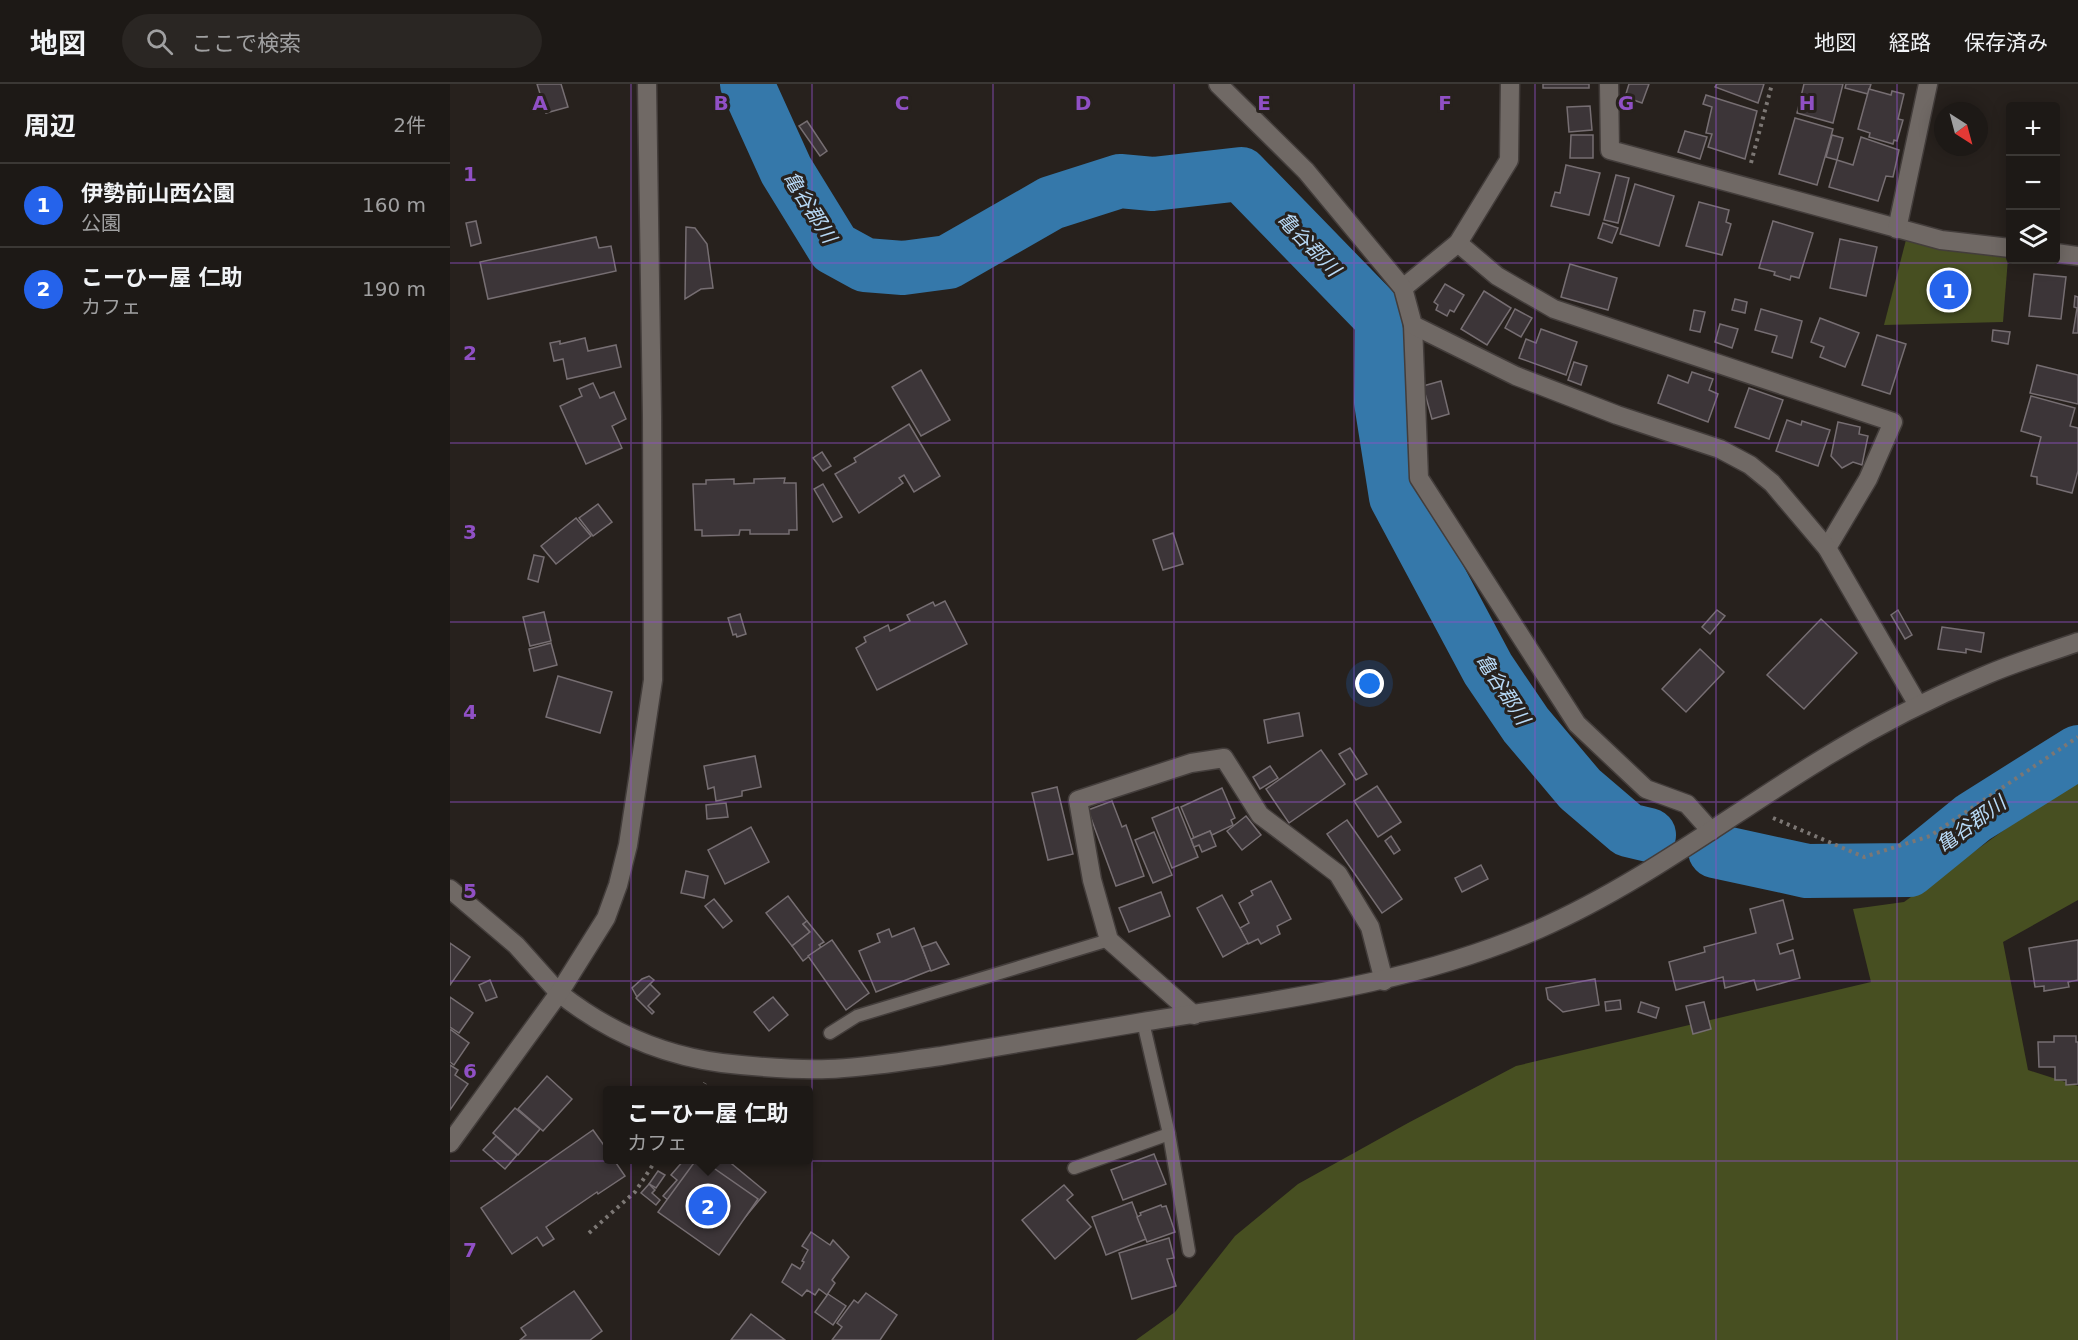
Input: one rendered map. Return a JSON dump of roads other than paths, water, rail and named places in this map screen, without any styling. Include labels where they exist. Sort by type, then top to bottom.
[{"type":"street","points":[[450,1143],[559,993],[606,918],[618,885],[628,845],[653,680],[647,84]]},
{"type":"street","points":[[1218,84],[1306,171],[1403,288],[1413,325],[1419,478],[1576,724],[1646,789],[1687,804],[1711,831]]},
{"type":"street","points":[[1403,288],[1458,243],[1509,160],[1510,84]]},
{"type":"street","points":[[1609,84],[1610,150],[1941,240],[2006,248]]},
{"type":"street","points":[[1898,229],[1928,84]]},
{"type":"street","points":[[1458,243],[1497,276],[1554,309],[1893,422],[1868,479],[1827,548]]},
{"type":"street","points":[[2060,254],[2078,256]]},
{"type":"street","points":[[1413,325],[1516,376],[1617,416],[1720,448],[1750,465],[1772,483],[1827,548],[1918,705]]},
{"type":"street","points":[[450,889],[516,945],[559,993],[582,1011],[608,1027],[655,1048],[719,1062],[794,1069],[889,1064],[1257,1005],[1384,981],[1458,960],[1540,929],[1611,894],[1822,759],[1918,705],[1987,674],[2078,642]]},
{"type":"street","points":[[1194,1015],[1109,940],[1092,880],[1078,800],[1191,763],[1224,758],[1260,816],[1338,874],[1370,927],[1384,981]]},
{"type":"lane","points":[[830,1033],[857,1016],[1109,940]]},
{"type":"lane","points":[[1143,1022],[1169,1134],[1189,1251]]},
{"type":"lane","points":[[1074,1167],[1169,1134]]},
{"type":"waterway","name":"亀谷郡川","points":[[747,84],[786,170],[834,248],[865,265],[903,268],[948,262],[1051,203],[1120,181],[1153,184],[1241,174],[1382,319],[1381,402],[1396,497],[1488,669],[1526,725],[1580,789],[1628,830],[1649,835]]},
{"type":"waterway","name":"亀谷郡川","points":[[1715,851],[1807,871],[1909,870],[1973,818],[2078,752]]},
{"type":"place","name":"伊勢前山西公園","points":[[1949,290]]},
{"type":"place","name":"こーひー屋 仁助","points":[[708,1206]]}]
